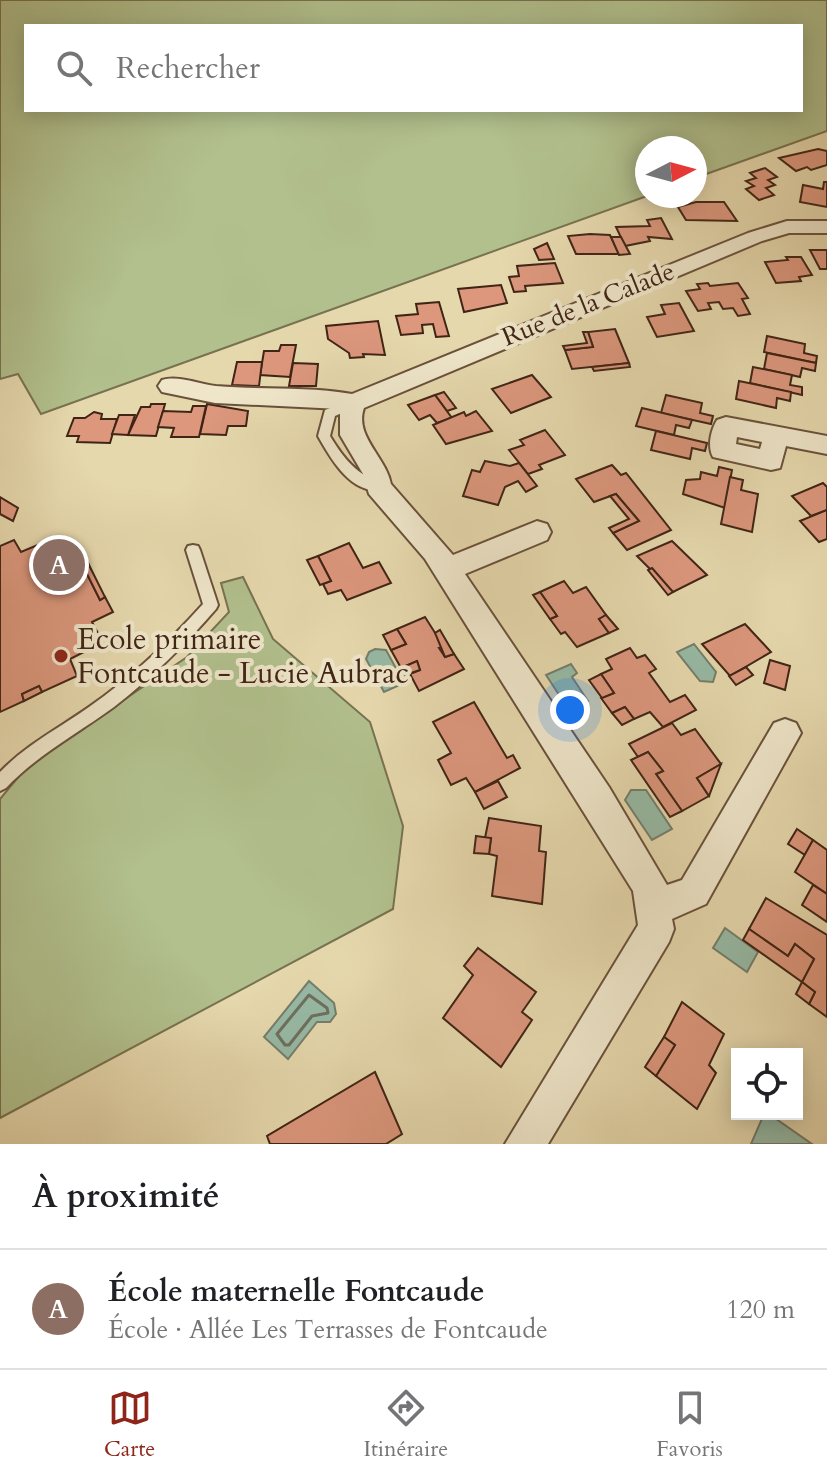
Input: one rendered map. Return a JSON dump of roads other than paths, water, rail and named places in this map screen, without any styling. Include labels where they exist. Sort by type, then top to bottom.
[{"type":"street","name":"Rue de la Calade","points":[[354,403],[755,237],[787,227],[827,227]]},
{"type":"street","points":[[170,386],[199,395],[326,397],[354,403],[349,416],[352,435],[376,473],[378,487],[447,569],[650,886],[656,929],[525,1144]]},
{"type":"street","points":[[775,436],[827,445]]},
{"type":"street","points":[[447,569],[537,532]]},
{"type":"street","points":[[653,909],[694,892],[785,733]]},
{"type":"lane","points":[[0,783],[23,757],[92,713],[177,645],[211,605],[193,550]]},
{"type":"water","points":[[694,644],[716,672],[713,682],[700,681],[677,652]]},
{"type":"water","points":[[386,650],[404,683],[384,692],[366,659],[369,652]]},
{"type":"water","points":[[571,664],[577,673],[572,677],[588,701],[569,710],[546,675]]},
{"type":"water","points":[[631,790],[646,790],[672,829],[652,840],[625,800]]},
{"type":"water","points":[[725,928],[758,952],[747,972],[713,948]]},
{"type":"water","points":[[309,981],[334,1003],[336,1014],[330,1022],[317,1022],[288,1059],[264,1037]]},
{"type":"water","points":[[761,1120],[778,1120],[812,1144],[751,1144]]},
{"type":"place","name":"École maternelle Fontcaude","points":[[59,565]]},
{"type":"place","name":"Ecole primaire Fontcaude - Lucie Aubrac","points":[[61,656]]}]
